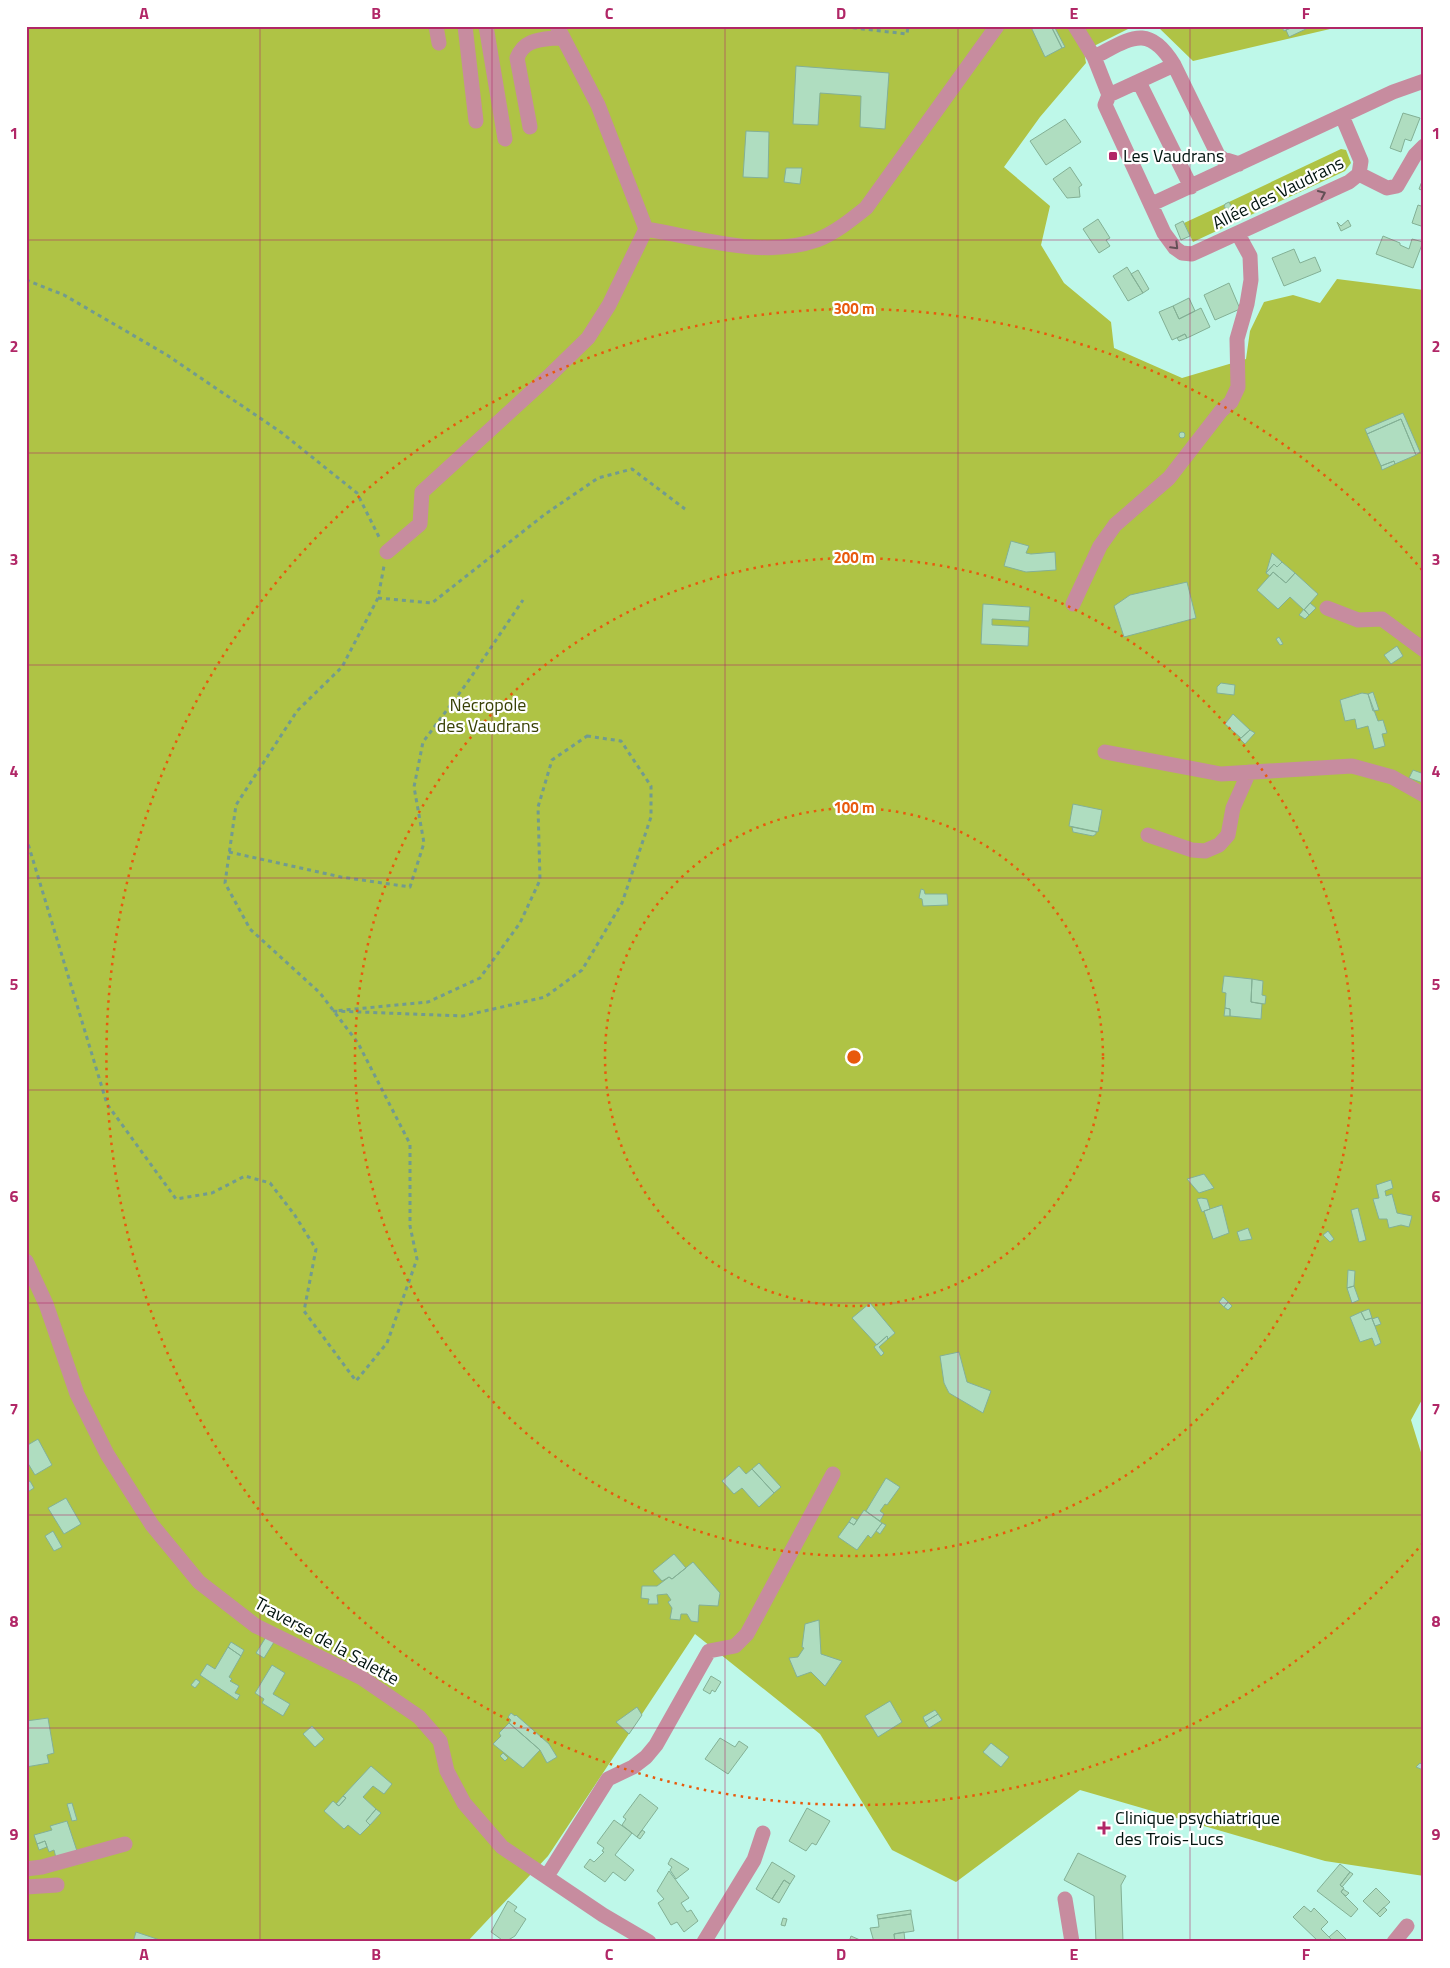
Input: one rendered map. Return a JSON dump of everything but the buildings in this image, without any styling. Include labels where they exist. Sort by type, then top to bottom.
[{"type":"street","points":[[436,26],[439,43]]},
{"type":"street","points":[[465,26],[476,121]]},
{"type":"street","points":[[486,26],[505,139]]},
{"type":"street","points":[[646,229],[759,249],[788,246],[818,239],[844,225],[866,208],[997,26]]},
{"type":"street","name":"Allée des Vaudrans","points":[[1076,26],[1094,57],[1109,95],[1105,105],[1164,233],[1175,248],[1182,252],[1192,254],[1238,234],[1349,182],[1359,174],[1361,161],[1342,116]]},
{"type":"street","points":[[387,552],[420,524],[422,492],[588,338],[608,304],[646,229],[598,105],[560,32],[530,41],[521,48],[517,58],[530,127]]},
{"type":"street","points":[[1094,57],[1130,39],[1146,37],[1167,53],[1218,155],[1223,159],[1240,164]]},
{"type":"street","points":[[1109,95],[1174,65]]},
{"type":"street","points":[[1152,204],[1342,116],[1424,81]]},
{"type":"street","points":[[1139,82],[1191,187]]},
{"type":"street","points":[[1359,174],[1387,188],[1397,186],[1414,155],[1424,146]]},
{"type":"street","points":[[1073,604],[1100,546],[1115,525],[1169,478],[1216,418],[1231,402],[1238,387],[1237,339],[1248,304],[1251,280],[1250,256],[1238,234]]},
{"type":"street","points":[[1327,608],[1358,620],[1382,619],[1424,650]]},
{"type":"street","points":[[1106,752],[1221,774],[1352,766],[1392,777],[1424,795]]},
{"type":"street","points":[[1148,835],[1192,850],[1205,851],[1219,845],[1228,835],[1233,808],[1249,772]]},
{"type":"street","name":"Traverse de la Salette","points":[[28,1270],[46,1304],[78,1394],[106,1454],[152,1525],[199,1582],[256,1626],[362,1678],[419,1717],[440,1741],[447,1771],[464,1803],[502,1846],[603,1915],[649,1942]]},
{"type":"street","points":[[546,1876],[608,1779],[646,1758],[656,1744],[709,1651],[735,1646],[747,1634],[833,1474]]},
{"type":"street","points":[[704,1942],[754,1860],[763,1833]]},
{"type":"street","points":[[26,1869],[42,1867],[126,1844]]},
{"type":"street","points":[[26,1887],[57,1885]]},
{"type":"street","points":[[1065,1899],[1072,1942]]},
{"type":"street","points":[[1394,1942],[1407,1926]]},
{"type":"path","points":[[837,26],[907,34],[908,26]]},
{"type":"path","points":[[26,280],[64,295],[167,355],[282,433],[357,493],[387,552],[378,598],[342,667],[297,711],[236,805],[225,883],[250,929],[320,993],[358,1043],[410,1144],[410,1226],[417,1259],[387,1343],[356,1381],[304,1311],[316,1249],[294,1214],[270,1183],[245,1176],[212,1193],[176,1200],[107,1104],[26,837]]},
{"type":"path","points":[[378,598],[432,603],[544,515],[598,478],[615,473],[632,469],[685,509]]},
{"type":"path","points":[[229,852],[341,877],[410,887],[424,843],[414,787],[422,742],[467,683],[523,600]]},
{"type":"path","points":[[586,736],[621,740],[650,786],[651,817],[622,903],[582,970],[544,997],[464,1016],[334,1011],[428,1002],[480,978],[520,923],[540,880],[538,807],[552,760],[586,736]]},
{"type":"green space","name":"Nécropole des Vaudrans","points":[[26,26],[1129,26],[1130,28],[1084,51],[1086,63],[1040,117],[1004,167],[1050,206],[1041,245],[1064,283],[1111,322],[1114,348],[1182,378],[1246,359],[1250,331],[1264,302],[1293,295],[1320,303],[1337,279],[1424,290],[1424,1396],[1411,1420],[1424,1462],[1424,1876],[1325,1861],[1080,1790],[956,1882],[892,1850],[820,1734],[695,1634],[548,1856],[467,1942],[26,1942]]},
{"type":"green space","points":[[1157,26],[1343,26],[1193,61]]},
{"type":"green space","points":[[1341,149],[1346,150],[1351,163],[1345,171],[1193,242],[1184,223],[1225,204],[1224,207],[1228,210],[1232,208],[1229,202]]},
{"type":"place","name":"Les Vaudrans","points":[[1113,156]]},
{"type":"place","name":"Clinique psychiatrique des Trois-Lucs","points":[[1104,1828]]}]
